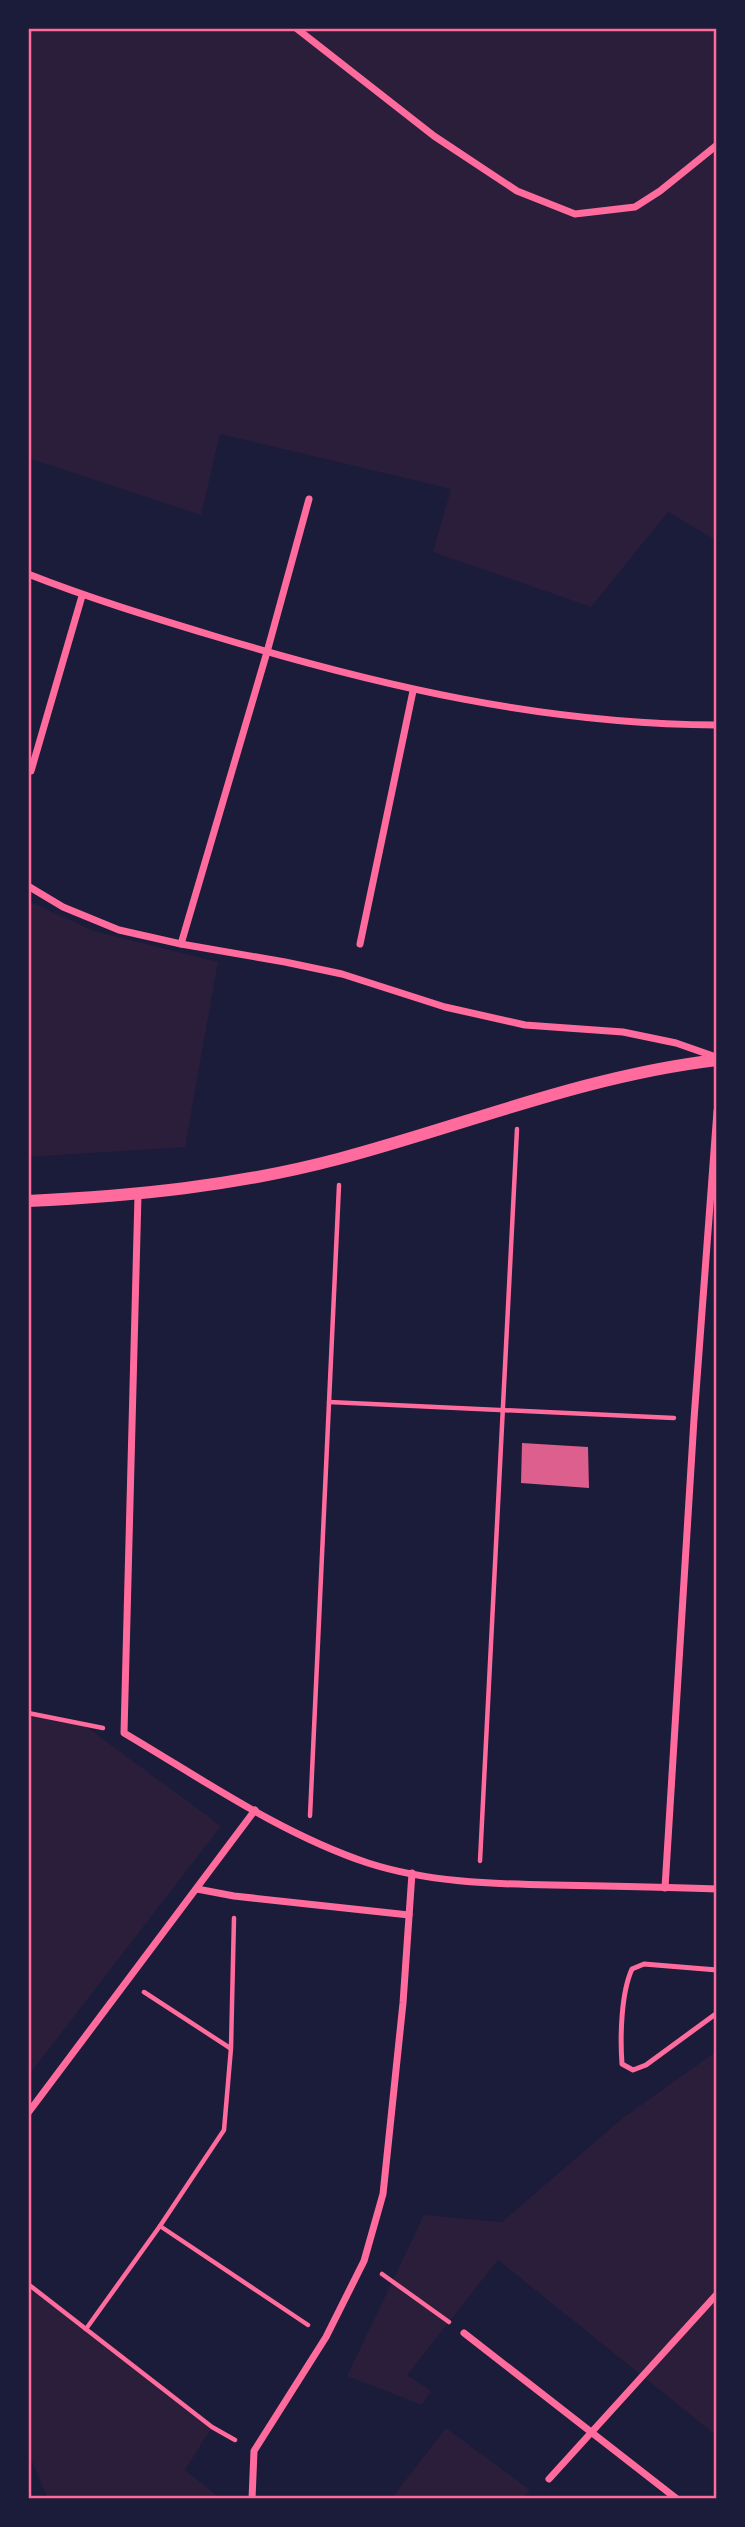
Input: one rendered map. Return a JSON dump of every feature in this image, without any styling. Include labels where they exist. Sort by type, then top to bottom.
[{"type":"street","points":[[296,28],[455,150],[517,191],[575,214],[635,207],[660,191],[717,145]]},
{"type":"street","points":[[181,944],[309,499]]},
{"type":"street","points":[[28,574],[82,596],[267,652],[413,691],[581,719],[717,725]]},
{"type":"street","points":[[30,771],[82,596]]},
{"type":"street","points":[[360,944],[413,691]]},
{"type":"street","points":[[28,886],[63,907],[119,930],[342,974],[446,1007],[525,1025],[623,1032],[676,1043],[717,1059]]},
{"type":"street","points":[[28,1201],[138,1195],[279,1173],[340,1158],[635,1072],[717,1059]]},
{"type":"street","points":[[665,1888],[694,1419],[717,1111]]},
{"type":"street","points":[[138,1195],[124,1733],[254,1810],[309,1838],[368,1863],[479,1883],[717,1889]]},
{"type":"street","points":[[28,2113],[254,1810]]},
{"type":"street","points":[[252,2499],[254,2451],[326,2337],[364,2261],[383,2194],[395,2092],[412,1873]]},
{"type":"street","points":[[197,1889],[234,1896],[409,1915]]},
{"type":"street","points":[[549,2480],[717,2294]]},
{"type":"street","points":[[464,2333],[677,2499]]},
{"type":"lane","points":[[717,1970],[644,1964],[632,1969],[626,1982],[622,2064],[633,2070],[646,2064],[717,2013]]},
{"type":"path","points":[[479,1883],[518,1104]]},
{"type":"path","points":[[309,1838],[339,1178]]},
{"type":"path","points":[[329,1402],[694,1419]]},
{"type":"path","points":[[28,1713],[124,1733]]},
{"type":"path","points":[[86,2329],[160,2226],[224,2130],[231,2048],[234,1896]]},
{"type":"path","points":[[128,1981],[231,2048]]},
{"type":"path","points":[[160,2226],[326,2337]]},
{"type":"path","points":[[364,2261],[464,2333]]},
{"type":"path","points":[[28,2284],[212,2427],[254,2451]]},
{"type":"shaded area","points":[[28,28],[717,28],[717,541],[668,512],[591,607],[433,552],[451,489],[220,434],[201,515],[28,458]]},
{"type":"shaded area","points":[[28,901],[94,931],[218,962],[185,1147],[28,1157]]},
{"type":"shaded area","points":[[28,1713],[81,1723],[221,1826],[28,2076]]},
{"type":"shaded area","points":[[717,2051],[717,2286],[714,2290],[717,2292],[717,2436],[498,2260],[407,2375],[431,2391],[422,2405],[347,2376],[424,2215],[502,2222],[624,2117]]},
{"type":"shaded area","points":[[28,2284],[212,2427],[185,2470],[221,2499],[48,2499],[28,2452]]},
{"type":"shaded area","points":[[446,2428],[530,2490],[522,2499],[391,2499]]},
{"type":"building","points":[[522,1443],[588,1447],[589,1488],[521,1483]]}]
